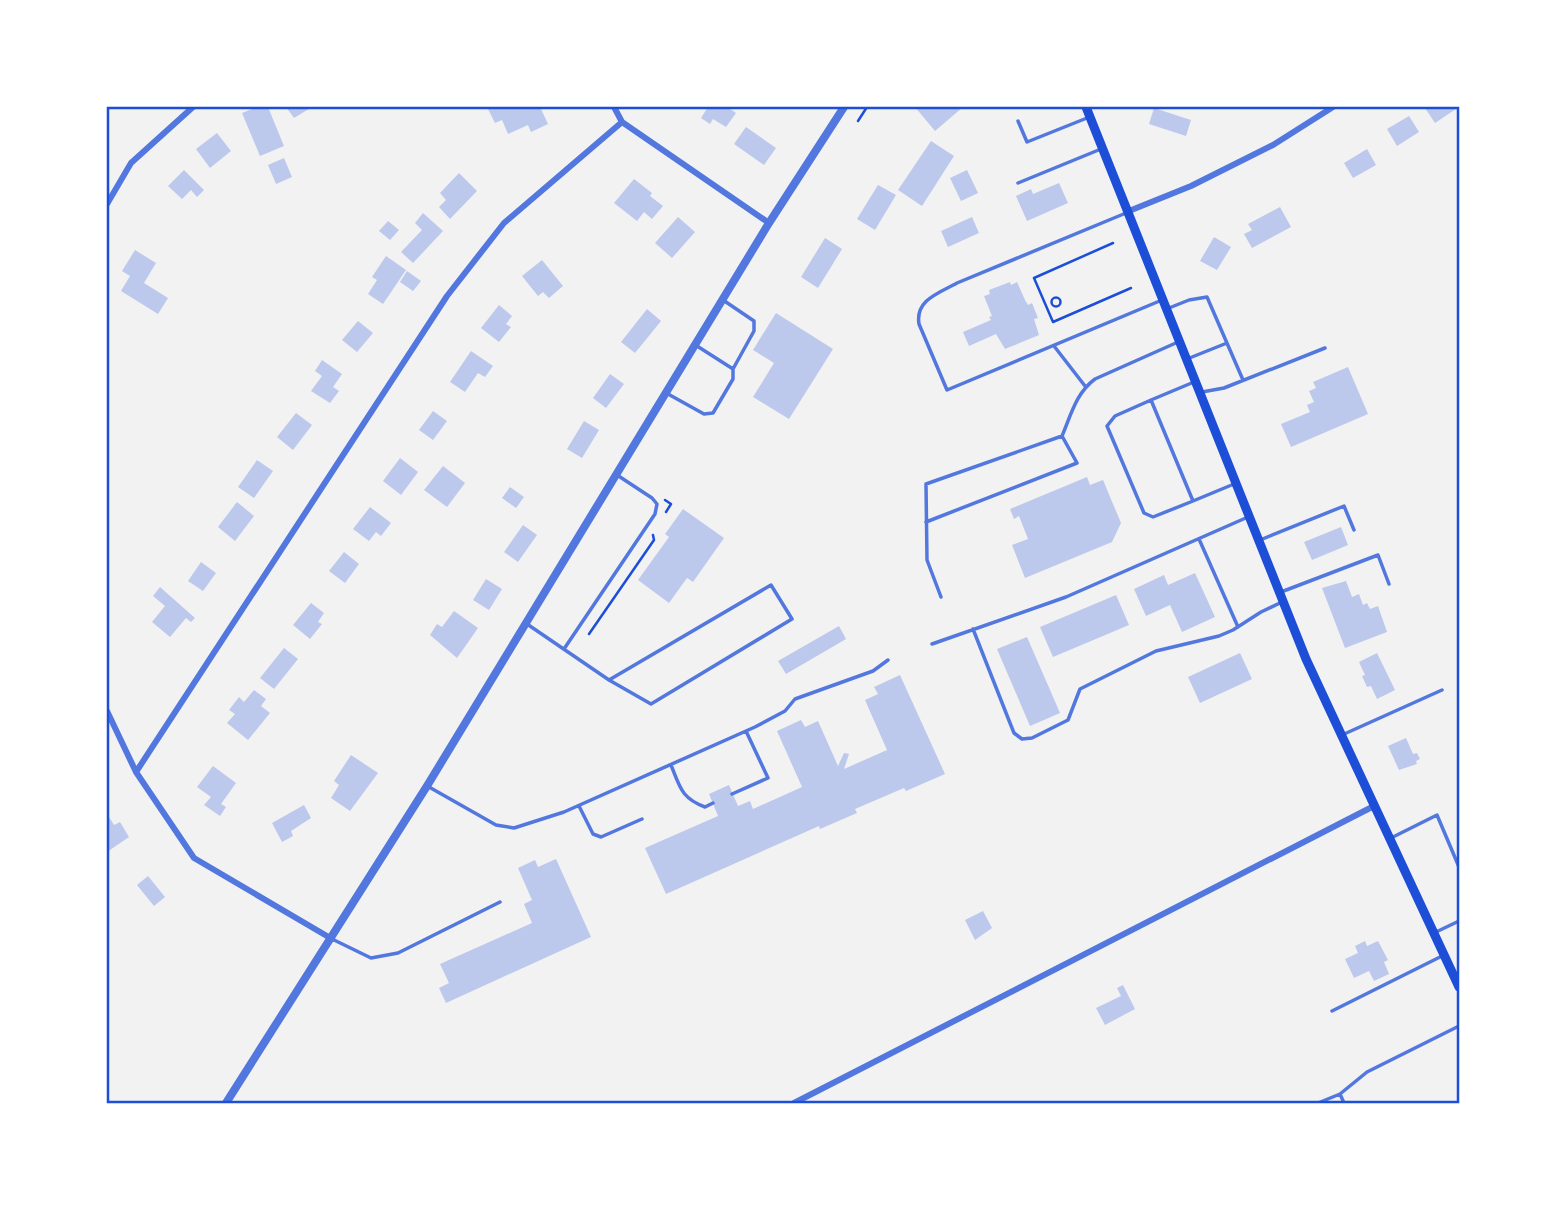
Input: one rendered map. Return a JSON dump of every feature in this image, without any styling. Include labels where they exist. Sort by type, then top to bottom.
[{"type":"main road","points":[[1088,112],[1280,597],[1459,987]]},
{"type":"street","points":[[107,204],[131,163],[192,107]]},
{"type":"street","points":[[614,107],[622,122],[769,223]]},
{"type":"street","points":[[226,1103],[427,786],[769,223],[844,107]]},
{"type":"street","points":[[1129,211],[1191,186],[1263,150],[1333,107]]},
{"type":"street","points":[[136,772],[447,296],[504,223],[622,122]]},
{"type":"street","points":[[107,710],[136,772],[194,858],[332,939]]},
{"type":"street","points":[[794,1103],[1374,806]]},
{"type":"lane","points":[[1018,121],[1027,142],[1088,112]]},
{"type":"lane","points":[[1018,183],[1103,148]]},
{"type":"lane","points":[[1129,211],[957,283],[922,305],[918,315],[919,324],[947,390],[1165,304],[1208,297],[1243,380]]},
{"type":"lane","points":[[666,393],[704,414],[713,413],[733,379],[733,369],[754,331],[754,321],[723,300]]},
{"type":"lane","points":[[941,597],[927,560],[926,484],[1062,436],[1085,386],[1180,341]]},
{"type":"lane","points":[[1187,359],[1227,343]]},
{"type":"lane","points":[[696,345],[733,369]]},
{"type":"lane","points":[[1054,346],[1085,386]]},
{"type":"lane","points":[[1200,393],[1224,388],[1325,348]]},
{"type":"lane","points":[[1196,381],[1115,416],[1107,426],[1144,513],[1153,517],[1235,484]]},
{"type":"lane","points":[[1151,400],[1193,501]]},
{"type":"lane","points":[[926,522],[1077,463],[1062,436]]},
{"type":"lane","points":[[564,649],[655,514],[657,504],[652,498],[617,475]]},
{"type":"lane","points":[[1258,541],[1344,506],[1354,530]]},
{"type":"lane","points":[[932,644],[1066,597],[1248,516]]},
{"type":"lane","points":[[1199,540],[1238,627]]},
{"type":"lane","points":[[973,629],[1014,733],[1022,739],[1032,738],[1068,720],[1080,689],[1156,651],[1219,636],[1238,627],[1280,597],[1378,555],[1389,584]]},
{"type":"lane","points":[[526,623],[609,680],[651,704],[792,619],[771,585],[609,680]]},
{"type":"lane","points":[[427,786],[496,825],[514,828],[579,806],[671,765],[785,711],[796,699],[873,671],[888,660]]},
{"type":"lane","points":[[1342,735],[1442,690]]},
{"type":"lane","points":[[732,794],[768,778],[746,731]]},
{"type":"lane","points":[[671,765],[684,795],[692,802],[705,807],[713,803]]},
{"type":"lane","points":[[579,806],[593,834],[601,836],[642,819]]},
{"type":"lane","points":[[1390,839],[1437,815],[1459,867]]},
{"type":"lane","points":[[332,939],[371,958],[398,953],[500,902]]},
{"type":"lane","points":[[1434,933],[1459,921]]},
{"type":"lane","points":[[1332,1011],[1444,955]]},
{"type":"lane","points":[[1318,1103],[1340,1094],[1367,1072],[1459,1026]]},
{"type":"lane","points":[[1340,1094],[1344,1103]]},
{"type":"path","points":[[858,121],[867,107]]},
{"type":"path","points":[[1113,243],[1034,278],[1053,322],[1131,288]]},
{"type":"path","points":[[1046,306],[1052,303]]},
{"type":"building","points":[[257,107],[268,107],[284,146],[260,156],[242,113]]},
{"type":"building","points":[[286,107],[312,107],[294,118]]},
{"type":"building","points":[[487,107],[540,107],[548,124],[531,132],[528,125],[508,134],[502,120],[495,123]]},
{"type":"building","points":[[708,107],[727,107],[736,113],[726,127],[713,119],[710,124],[701,118]]},
{"type":"building","points":[[915,107],[963,107],[935,131]]},
{"type":"building","points":[[1427,107],[1459,107],[1435,123],[1425,108]]},
{"type":"building","points":[[1154,108],[1191,120],[1186,136],[1149,124]]},
{"type":"building","points":[[1409,116],[1419,132],[1397,146],[1387,129]]},
{"type":"building","points":[[746,127],[776,148],[764,165],[734,144]]},
{"type":"building","points":[[217,133],[231,151],[210,168],[196,149]]},
{"type":"building","points":[[931,141],[954,156],[922,206],[898,190]]},
{"type":"building","points":[[1367,149],[1376,165],[1353,178],[1344,163]]},
{"type":"building","points":[[284,158],[292,177],[276,184],[268,165]]},
{"type":"building","points":[[184,170],[204,190],[197,197],[191,190],[182,199],[168,186]]},
{"type":"building","points":[[967,170],[978,193],[961,201],[950,178]]},
{"type":"building","points":[[459,173],[477,191],[450,219],[439,207],[446,200],[440,193]]},
{"type":"building","points":[[634,179],[663,206],[652,219],[644,212],[637,221],[614,203]]},
{"type":"building","points":[[1059,183],[1068,203],[1027,221],[1016,196],[1031,189],[1033,194]]},
{"type":"building","points":[[878,185],[896,195],[875,230],[857,219]]},
{"type":"building","points":[[1280,207],[1291,227],[1252,248],[1244,234],[1252,230],[1248,224]]},
{"type":"building","points":[[423,213],[443,231],[413,263],[401,252],[422,230],[415,223]]},
{"type":"building","points":[[678,217],[695,232],[672,258],[655,243]]},
{"type":"building","points":[[972,217],[979,233],[948,247],[941,231]]},
{"type":"building","points":[[388,221],[399,230],[390,240],[379,231]]},
{"type":"building","points":[[1214,237],[1231,247],[1217,270],[1200,261]]},
{"type":"building","points":[[825,238],[842,249],[818,288],[801,277]]},
{"type":"building","points":[[135,250],[156,263],[144,283],[168,298],[158,314],[121,291],[130,276],[122,271]]},
{"type":"building","points":[[386,256],[406,270],[383,304],[368,294],[377,280],[372,277]]},
{"type":"building","points":[[542,260],[563,286],[549,298],[543,292],[538,296],[522,276]]},
{"type":"building","points":[[407,271],[421,281],[413,291],[400,282]]},
{"type":"building","points":[[1010,282],[1011,285],[1017,282],[1028,305],[1032,303],[1038,318],[1034,319],[1039,335],[1005,349],[996,334],[969,346],[963,332],[991,320],[984,296],[990,294],[989,290]]},
{"type":"building","points":[[499,305],[512,316],[506,324],[511,327],[499,342],[481,328]]},
{"type":"building","points":[[647,309],[661,321],[635,353],[621,342]]},
{"type":"building","points":[[776,313],[833,349],[789,419],[753,397],[774,363],[753,350]]},
{"type":"building","points":[[358,321],[373,333],[357,352],[342,340]]},
{"type":"building","points":[[471,351],[493,366],[485,377],[478,373],[465,392],[450,382]]},
{"type":"building","points":[[322,360],[342,374],[333,387],[339,391],[330,403],[311,391],[322,376],[315,371]]},
{"type":"building","points":[[1348,367],[1368,414],[1291,447],[1281,424],[1310,412],[1307,405],[1314,402],[1309,391],[1316,388],[1313,382]]},
{"type":"building","points":[[610,374],[624,384],[606,408],[593,398]]},
{"type":"building","points":[[433,411],[447,421],[433,440],[419,430]]},
{"type":"building","points":[[296,413],[312,425],[293,450],[277,437]]},
{"type":"building","points":[[584,421],[599,430],[582,458],[567,449]]},
{"type":"building","points":[[400,458],[418,472],[401,495],[383,481]]},
{"type":"building","points":[[257,460],[273,471],[254,498],[238,487]]},
{"type":"building","points":[[443,466],[465,483],[447,507],[424,490]]},
{"type":"building","points":[[1087,477],[1090,485],[1103,480],[1121,523],[1112,542],[1025,578],[1012,545],[1028,539],[1019,516],[1014,519],[1010,509]]},
{"type":"building","points":[[510,487],[524,497],[516,508],[502,498]]},
{"type":"building","points":[[237,502],[254,516],[235,541],[218,527]]},
{"type":"building","points":[[370,507],[391,523],[381,536],[376,532],[369,541],[353,529]]},
{"type":"building","points":[[683,509],[724,538],[693,582],[687,578],[669,603],[638,580],[669,537],[665,534]]},
{"type":"building","points":[[523,525],[537,535],[518,562],[504,552]]},
{"type":"building","points":[[1341,527],[1348,545],[1312,560],[1304,542]]},
{"type":"building","points":[[344,552],[359,564],[345,583],[329,571]]},
{"type":"building","points":[[201,562],[216,573],[203,591],[188,581]]},
{"type":"building","points":[[1195,573],[1215,617],[1182,632],[1170,605],[1146,616],[1134,589],[1164,575],[1168,585]]},
{"type":"building","points":[[486,579],[502,589],[489,610],[473,600]]},
{"type":"building","points":[[1346,581],[1352,597],[1359,594],[1363,605],[1367,603],[1370,609],[1378,606],[1387,632],[1345,648],[1322,588]]},
{"type":"building","points":[[160,587],[195,618],[191,622],[186,618],[170,637],[152,622],[165,606],[153,596]]},
{"type":"building","points":[[1116,595],[1129,625],[1053,657],[1040,627]]},
{"type":"building","points":[[311,603],[324,613],[318,622],[322,624],[310,639],[293,625]]},
{"type":"building","points":[[454,611],[478,628],[457,658],[430,635],[437,624],[442,627]]},
{"type":"building","points":[[839,626],[846,639],[786,674],[778,661]]},
{"type":"building","points":[[1027,637],[1060,713],[1030,726],[997,649]]},
{"type":"building","points":[[284,648],[298,659],[274,689],[260,678]]},
{"type":"building","points":[[1240,653],[1252,679],[1200,703],[1188,677]]},
{"type":"building","points":[[1377,653],[1395,690],[1377,699],[1371,686],[1367,687],[1359,662]]},
{"type":"building","points":[[900,675],[945,774],[855,809],[857,813],[820,829],[819,826],[666,894],[645,848],[718,816],[709,794],[729,785],[738,806],[750,801],[753,809],[802,787],[777,731],[801,720],[805,727],[818,721],[838,766],[844,753],[849,754],[844,769],[887,750],[865,700],[878,694],[874,687]]},
{"type":"building","points":[[254,690],[266,699],[261,706],[270,713],[248,740],[227,723],[235,714],[229,710],[239,697],[244,702]]},
{"type":"building","points":[[1406,738],[1413,754],[1417,753],[1420,759],[1416,761],[1417,764],[1399,770],[1388,746]]},
{"type":"building","points":[[351,755],[378,773],[350,811],[331,798],[339,785],[334,781]]},
{"type":"building","points":[[213,766],[236,783],[221,804],[226,807],[220,816],[204,805],[211,797],[197,787]]},
{"type":"building","points":[[304,805],[311,818],[291,831],[293,836],[282,842],[272,823]]},
{"type":"building","points":[[109,817],[114,825],[120,822],[129,837],[107,852],[107,818]]},
{"type":"building","points":[[556,859],[591,937],[446,1003],[439,988],[449,983],[440,964],[532,923],[524,904],[532,900],[518,868],[535,860],[538,867]]},
{"type":"building","points":[[148,876],[165,897],[154,906],[137,885]]},
{"type":"building","points":[[983,911],[992,928],[975,940],[965,920]]},
{"type":"building","points":[[1365,941],[1367,946],[1378,941],[1388,960],[1384,962],[1389,974],[1374,981],[1369,971],[1354,978],[1345,959],[1358,953],[1355,946]]},
{"type":"building","points":[[1123,985],[1135,1009],[1105,1025],[1096,1008],[1121,996],[1117,988]]}]
